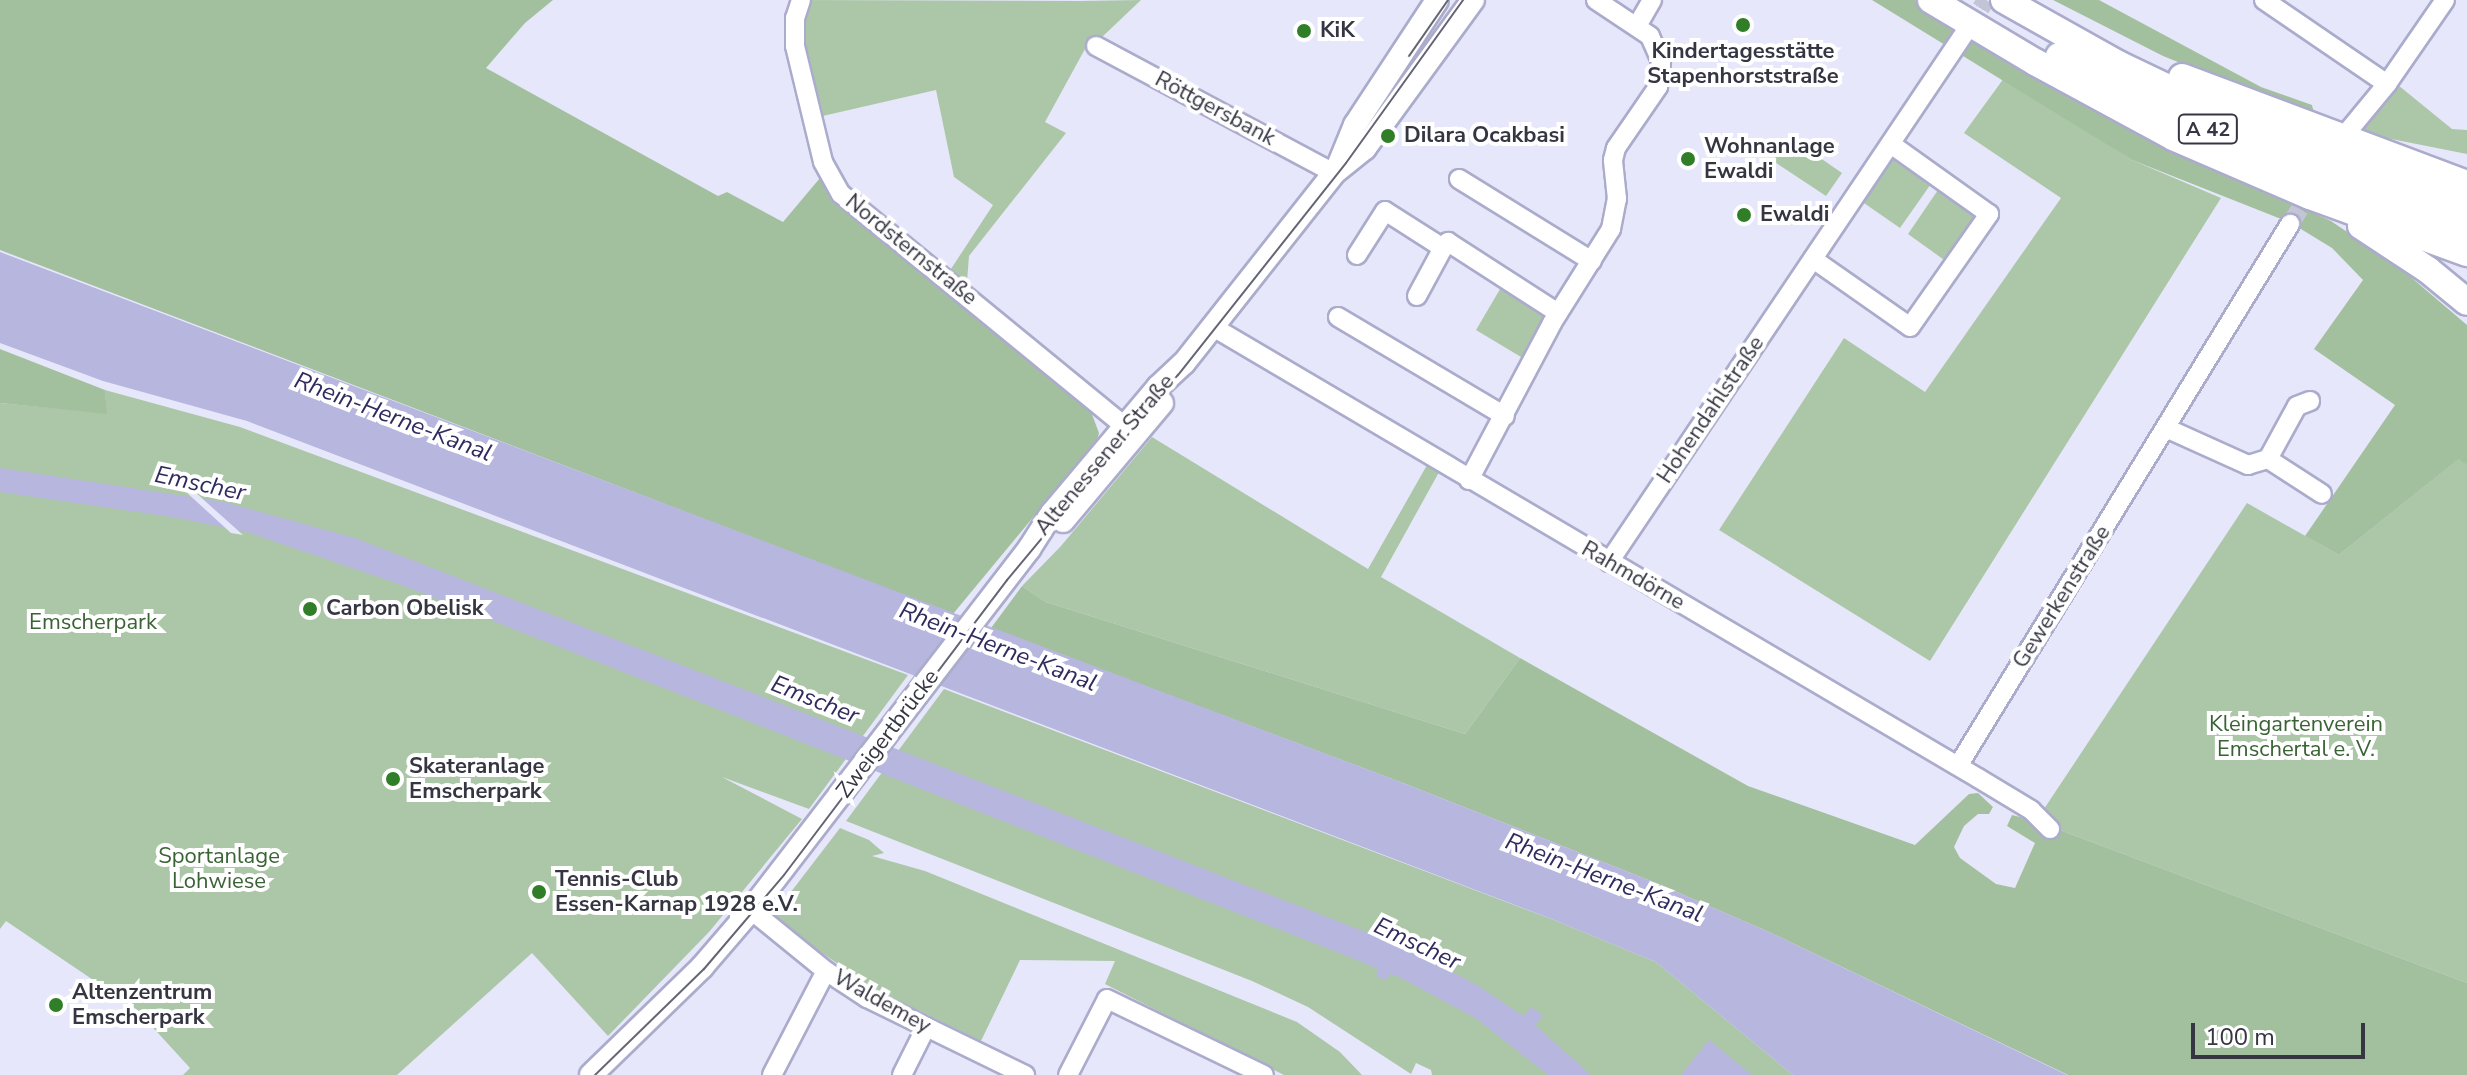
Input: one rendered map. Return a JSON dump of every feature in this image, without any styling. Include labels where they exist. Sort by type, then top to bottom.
[{"type":"highway","points":[[1931,0],[2121,111],[2310,196],[2467,253]]},
{"type":"highway","name":"A 42","points":[[1962,0],[2076,66],[2217,133],[2353,190],[2467,229]]},
{"type":"highway","name":"A 42","points":[[2004,0],[2118,64],[2269,136],[2467,208]]},
{"type":"highway","points":[[2022,0],[2128,55],[2467,184]]},
{"type":"highway","points":[[2379,152],[2467,168]]},
{"type":"highway","points":[[2310,196],[2394,248],[2467,302]]},
{"type":"main road","name":"Altenessener Straße","points":[[1334,173],[1355,125],[1437,0]]},
{"type":"main road","name":"Altenessener Straße","points":[[992,596],[1029,549],[1068,517],[1130,432],[1158,387],[1184,363],[1334,173],[1365,148],[1473,0]]},
{"type":"main road","name":"Zweigertbrücke","points":[[751,910],[992,596]]},
{"type":"main road","points":[[591,1075],[702,967],[751,910]]},
{"type":"street","name":"Nordsternstraße","points":[[801,0],[795,18],[795,46],[823,162],[841,194],[1079,386],[1130,432]]},
{"type":"street","points":[[1469,480],[1558,313],[1616,217],[1613,160],[1616,148],[1652,97],[1661,74],[1658,48],[1637,26],[1596,0]]},
{"type":"street","points":[[1637,26],[1652,0]]},
{"type":"street","points":[[2264,0],[2387,84]]},
{"type":"street","points":[[2349,130],[2387,84],[2445,0]]},
{"type":"street","name":"Hohendahlstraße","points":[[1609,562],[1966,31]]},
{"type":"street","name":"Röttgersbank","points":[[1096,46],[1334,173]]},
{"type":"street","points":[[1813,259],[1910,327],[1989,214],[1891,144]]},
{"type":"street","points":[[1459,179],[1592,261]]},
{"type":"street","points":[[1357,255],[1385,211],[1443,248]]},
{"type":"street","name":"Gewerkenstraße","points":[[1958,766],[2290,224]]},
{"type":"street","points":[[1417,296],[1448,242],[1558,313]]},
{"type":"street","points":[[1338,317],[1505,416]]},
{"type":"street","name":"Rahmdörne","points":[[1213,327],[1958,766],[2031,810],[2050,829]]},
{"type":"street","points":[[2166,428],[2248,465],[2268,459],[2297,406],[2310,401]]},
{"type":"street","points":[[2268,459],[2322,494]]},
{"type":"street","name":"Waldemey","points":[[751,910],[826,971],[867,998],[1025,1075]]},
{"type":"street","points":[[772,1075],[826,971]]},
{"type":"street","points":[[1068,1075],[1107,999],[1264,1075]]},
{"type":"street","points":[[902,1075],[926,1027]]},
{"type":"green space","points":[[0,0],[553,0],[525,23],[486,68],[718,196],[727,192],[783,222],[825,172],[1090,409],[1099,433],[1097,440],[953,614],[0,250]]},
{"type":"green space","points":[[803,0],[1141,0],[1085,49],[1045,122],[1066,133],[969,256],[967,282],[960,290],[945,278],[993,205],[954,177],[936,90],[814,118],[797,46]]},
{"type":"green space","points":[[1872,0],[1915,0],[2190,157],[2331,221],[2399,267],[2467,325],[2467,465],[2459,459],[2339,555],[2305,536],[2395,405],[2314,349],[2363,280],[2332,248],[2291,223],[2132,160]]},
{"type":"green space","points":[[2053,0],[2099,0],[2261,87],[2312,105],[2315,117],[2163,56]]},
{"type":"green space","points":[[2004,78],[2132,160],[2221,198],[1930,661],[1719,530],[1844,338],[1925,392],[2061,198],[1964,133]]},
{"type":"green space","points":[[2398,85],[2452,129],[2467,130],[2467,154],[2361,133]]},
{"type":"green space","points":[[1790,137],[1842,173],[1826,196],[1773,161]]},
{"type":"green space","points":[[1894,154],[1933,181],[1900,228],[1861,201]]},
{"type":"green space","points":[[1940,187],[1979,214],[1947,262],[1908,234]]},
{"type":"green space","points":[[1503,284],[1553,313],[1526,360],[1476,330]]},
{"type":"green space","points":[[0,349],[105,390],[107,414],[0,403]]},
{"type":"green space","points":[[105,390],[240,427],[908,675],[809,809],[722,777],[802,819],[709,932],[608,1036],[532,953],[397,1075],[183,1075],[190,1068],[136,1009],[6,921],[0,929],[0,403],[106,413]]},
{"type":"green space","points":[[1152,437],[1368,569],[1431,458],[1443,465],[1381,577],[1520,658],[1465,734],[1046,602],[1022,586],[1061,546]]},
{"type":"green space","name":"Kleingartenverein Emschertal e. V.","points":[[2460,458],[2467,465],[2467,983],[2036,821],[2247,503],[2339,555]]},
{"type":"green space","points":[[1022,586],[1046,602],[1465,734],[1520,658],[1748,786],[1915,845],[1969,794],[1978,793],[1993,807],[1989,814],[1978,814],[1964,826],[1954,847],[1960,858],[1996,884],[2015,888],[2035,843],[2007,826],[2012,815],[2036,821],[2467,983],[2467,1075],[2068,1075],[1769,932],[1656,883],[1403,783],[991,628]]},
{"type":"green space","points":[[944,689],[1554,920],[1656,962],[1793,1075],[1432,1075],[1431,1070],[1416,1063],[1411,1074],[1308,1007],[1252,981],[846,821]]},
{"type":"green space","points":[[840,828],[869,840],[884,853],[872,856],[925,871],[1297,1022],[1340,1052],[1362,1075],[1284,1075],[1105,984],[1115,961],[1020,960],[981,1041],[918,1010],[915,1012],[874,989],[776,921],[774,914]]},
{"type":"water","name":"Rhein-Herne-Kanal","points":[[0,252],[1403,783],[1656,883],[1769,932],[2067,1075],[1793,1075],[1656,962],[1554,920],[247,421],[103,381],[0,343]]},
{"type":"water","points":[[0,468],[224,502],[355,538],[1409,949],[1477,985],[1523,1016],[1532,1007],[1543,1016],[1535,1025],[1591,1075],[1548,1075],[1477,1019],[1399,977],[1390,974],[1387,980],[1376,976],[1378,969],[1357,960],[396,583],[247,532],[172,517],[0,492]]},
{"type":"water","points":[[1709,1040],[1752,1075],[1681,1075]]},
{"type":"pier","points":[[185,491],[196,493],[243,535],[231,533]]},
{"type":"tunnel","points":[[1966,31],[1986,0]]},
{"type":"tunnel","points":[[2290,224],[2314,187]]},
{"type":"tram line","points":[[1409,56],[1448,0]]},
{"type":"tram line","points":[[595,1075],[704,969],[784,875],[1007,580],[1178,375],[1346,163],[1463,0]]},
{"type":"place","name":"Kindertagesstätte Stapenhorststraße","points":[[1743,25]]},
{"type":"place","name":"KiK","points":[[1304,31]]},
{"type":"place","name":"Dilara Ocakbasi","points":[[1388,136]]},
{"type":"place","name":"Wohnanlage Ewaldi","points":[[1688,159]]},
{"type":"place","name":"Ewaldi","points":[[1744,215]]},
{"type":"place","name":"Carbon Obelisk","points":[[310,609]]},
{"type":"place","name":"Skateranlage Emscherpark","points":[[393,779]]},
{"type":"place","name":"Tennis-Club Essen-Karnap 1928 e.V.","points":[[539,892]]},
{"type":"place","name":"Altenzentrum Emscherpark","points":[[56,1005]]},
{"type":"water label","name":"Emscher","points":[[200,484]]},
{"type":"water label","name":"Emscher","points":[[815,700]]},
{"type":"water label","name":"Emscher","points":[[1417,944]]},
{"type":"park label","name":"Emscherpark","points":[[93,623]]},
{"type":"park label","name":"Sportanlage Lohwiese","points":[[219,868]]}]
